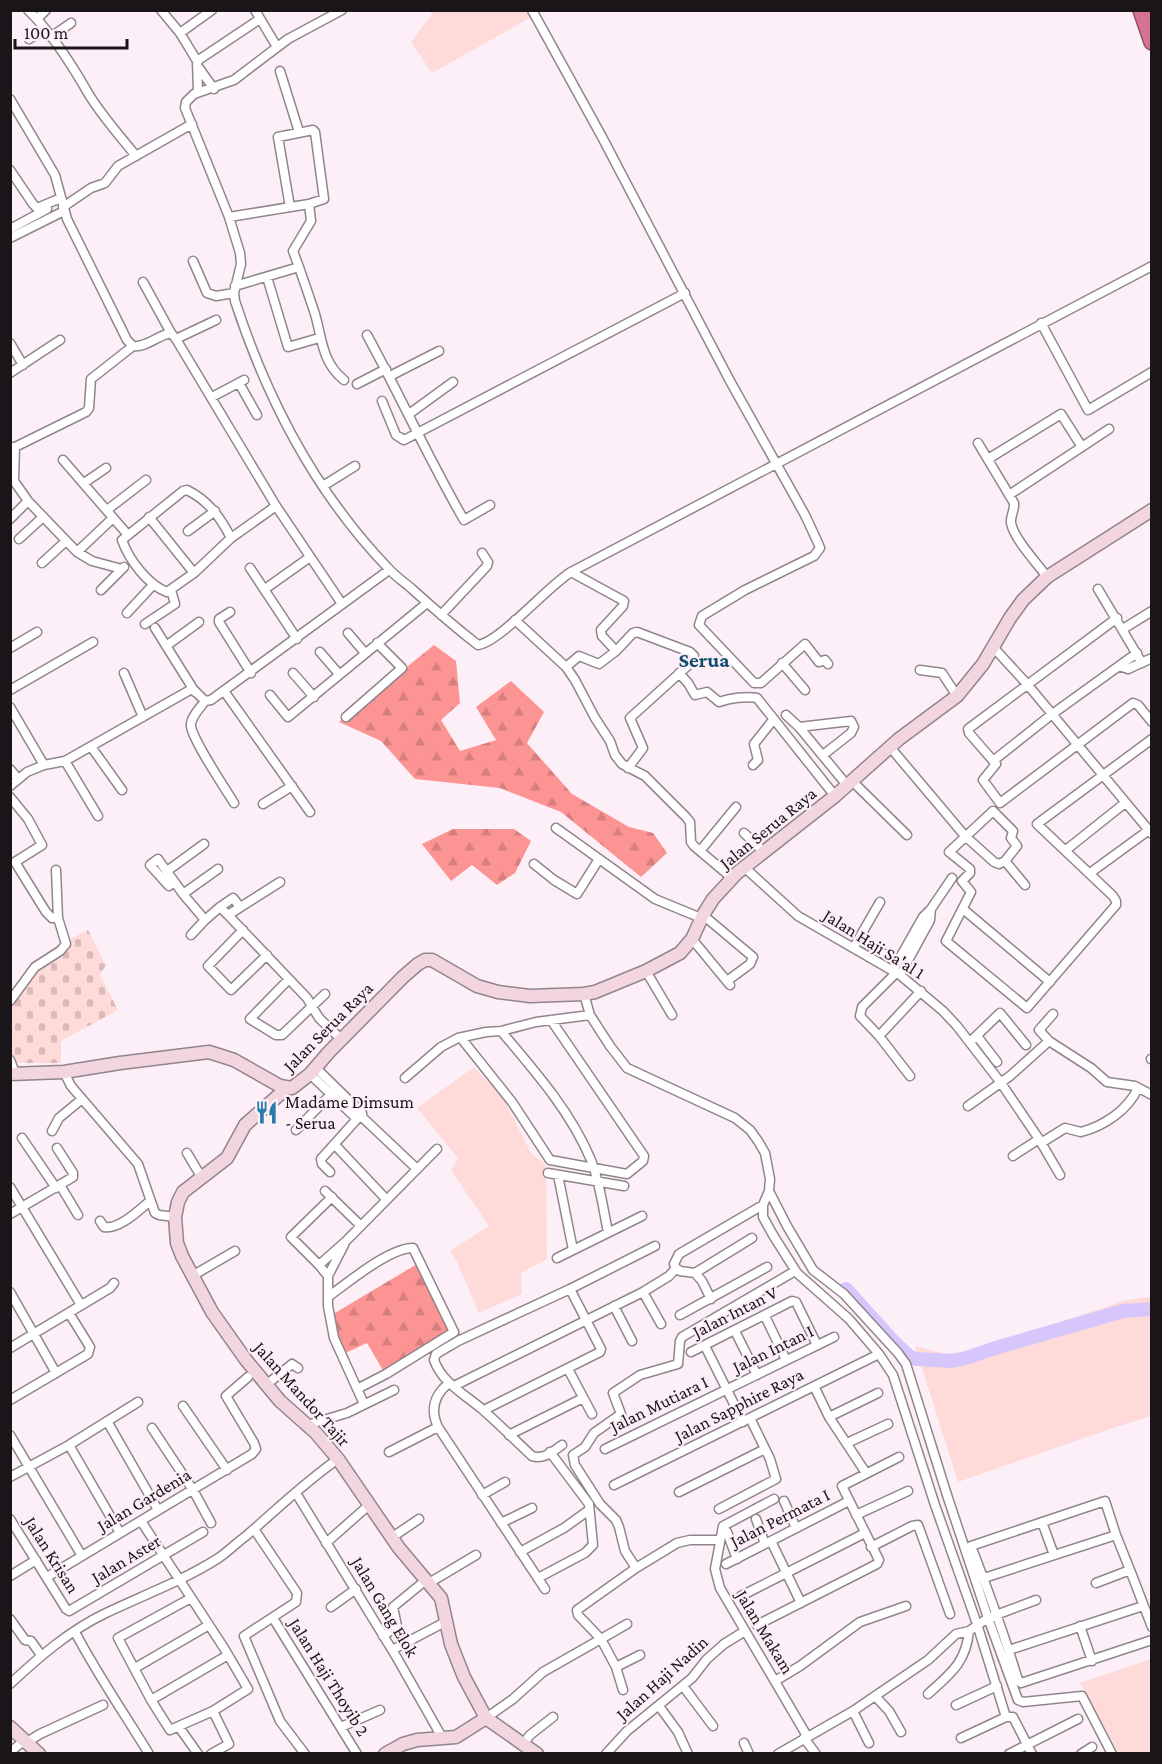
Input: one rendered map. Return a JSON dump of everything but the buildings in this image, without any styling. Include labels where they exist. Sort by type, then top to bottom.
[{"type":"highway","points":[[1141,10],[1152,42]]},
{"type":"highway","points":[[1148,10],[1152,20]]},
{"type":"main road","name":"Jalan Serua Raya","points":[[13,1073],[64,1072],[209,1052],[234,1060],[287,1088],[298,1085],[403,977],[425,960],[432,960],[477,986],[498,992],[530,996],[584,994],[612,986],[646,971],[680,953],[692,939],[713,899],[744,867],[835,796],[848,782],[890,747],[957,696],[977,674],[1023,600],[1047,577],[1152,510]]},
{"type":"main road","name":"Jalan Mandor Tajir","points":[[287,1088],[251,1118],[226,1158],[183,1192],[177,1202],[175,1217],[177,1243],[192,1276],[216,1318],[266,1385],[307,1425],[338,1460],[391,1538],[441,1598],[451,1644],[464,1677],[486,1718],[537,1754]]},
{"type":"main road","points":[[388,1753],[403,1744],[417,1740],[456,1737],[486,1718]]},
{"type":"main road","points":[[10,1726],[39,1754]]},
{"type":"street","points":[[28,10],[48,33],[80,77],[88,94],[136,156]]},
{"type":"street","points":[[37,19],[46,10]]},
{"type":"street","points":[[161,10],[180,33],[214,89]]},
{"type":"street","points":[[180,33],[212,10]]},
{"type":"street","points":[[255,10],[277,47]]},
{"type":"street","points":[[342,10],[288,39],[234,80],[214,89],[198,92],[186,102],[185,108],[229,217],[240,253],[241,264],[234,289],[245,333],[264,381],[289,432],[323,486],[358,535],[389,570],[478,645],[485,643],[515,620],[571,572],[1152,266]]},
{"type":"street","points":[[532,10],[775,465],[805,515],[820,548],[818,552],[731,598],[702,616],[699,621],[699,625],[757,684]]},
{"type":"street","points":[[198,64],[260,19]]},
{"type":"street","points":[[29,39],[71,24]]},
{"type":"street","points":[[198,64],[198,92]]},
{"type":"street","points":[[280,71],[299,132]]},
{"type":"street","points":[[10,99],[59,183],[63,205],[127,340],[133,346],[138,347],[216,320]]},
{"type":"street","points":[[10,238],[91,188],[105,183],[115,168],[192,124]]},
{"type":"street","points":[[229,217],[309,204],[323,201],[313,130],[279,137],[290,207]]},
{"type":"street","points":[[10,170],[37,208],[63,205]]},
{"type":"street","points":[[309,204],[311,221],[294,251],[315,314],[319,338],[330,366],[344,380]]},
{"type":"street","points":[[10,229],[41,211],[63,205]]},
{"type":"street","points":[[193,261],[207,293],[216,296],[299,267]]},
{"type":"street","points":[[267,277],[288,347],[319,338]]},
{"type":"street","points":[[143,282],[276,506],[342,604]]},
{"type":"street","points":[[382,401],[398,438],[404,440],[685,293]]},
{"type":"street","points":[[1041,323],[1088,410],[1152,372]]},
{"type":"street","points":[[368,335],[417,434],[464,520],[490,505]]},
{"type":"street","points":[[10,373],[60,340]]},
{"type":"street","points":[[10,343],[23,364]]},
{"type":"street","points":[[122,568],[92,561],[77,552],[28,501],[14,481],[13,447],[86,412],[89,408],[91,379],[133,346]]},
{"type":"street","points":[[357,384],[439,351]]},
{"type":"street","points":[[212,397],[241,381],[257,415]]},
{"type":"street","points":[[409,414],[453,382]]},
{"type":"street","points":[[988,459],[1061,414],[1082,447]]},
{"type":"street","points":[[1009,495],[1109,429]]},
{"type":"street","points":[[978,443],[1015,506],[1011,518],[1012,525],[1047,577]]},
{"type":"street","points":[[63,460],[128,535]]},
{"type":"street","points":[[323,486],[355,466]]},
{"type":"street","points":[[84,483],[106,468]]},
{"type":"street","points":[[107,510],[146,480]]},
{"type":"street","points":[[231,538],[215,511],[187,490],[122,540],[132,558],[153,585],[165,591],[171,590],[194,573],[231,538],[276,506]]},
{"type":"street","points":[[10,519],[28,501]]},
{"type":"street","points":[[188,531],[215,511]]},
{"type":"street","points":[[19,539],[43,517]]},
{"type":"street","points":[[77,552],[113,518]]},
{"type":"street","points":[[149,518],[194,573]]},
{"type":"street","points":[[42,563],[66,541]]},
{"type":"street","points":[[441,615],[488,566],[482,553]]},
{"type":"street","points":[[265,589],[310,557]]},
{"type":"street","points":[[100,590],[132,558]]},
{"type":"street","points":[[250,568],[297,639]]},
{"type":"street","points":[[234,803],[191,727],[194,717],[205,701],[211,700],[251,673],[389,570]]},
{"type":"street","points":[[571,572],[624,601],[623,606],[601,630],[602,636],[616,651]]},
{"type":"street","points":[[127,614],[153,585]]},
{"type":"street","points":[[1098,589],[1142,663]]},
{"type":"street","points":[[145,624],[176,604],[171,590]]},
{"type":"street","points":[[270,695],[288,717],[427,603]]},
{"type":"street","points":[[1123,629],[1152,611]]},
{"type":"street","points":[[230,612],[219,619],[219,622],[251,673]]},
{"type":"street","points":[[1117,618],[968,729],[996,766],[982,779],[1000,803],[1135,703],[1152,722]]},
{"type":"street","points":[[515,620],[566,667],[580,686],[595,718],[610,741],[615,755],[628,768],[645,776],[686,817],[691,826],[691,842],[732,878]]},
{"type":"street","points":[[166,646],[199,622]]},
{"type":"street","points":[[155,628],[195,692],[205,701]]},
{"type":"street","points":[[10,648],[37,632]]},
{"type":"street","points":[[566,667],[577,656],[599,664],[616,651],[633,633],[637,632],[690,652],[694,656],[693,661],[630,718],[643,748],[628,768]]},
{"type":"street","points":[[348,633],[365,653]]},
{"type":"street","points":[[10,690],[93,642]]},
{"type":"street","points":[[345,717],[402,669],[376,643]]},
{"type":"street","points":[[757,684],[805,645],[819,662],[825,660],[828,664]]},
{"type":"street","points":[[993,647],[1027,684],[1150,832],[1090,873]]},
{"type":"street","points":[[320,652],[339,674]]},
{"type":"street","points":[[993,761],[1051,715],[1137,653]]},
{"type":"street","points":[[1119,666],[1128,669],[1152,657]]},
{"type":"street","points":[[782,663],[805,690]]},
{"type":"street","points":[[920,670],[942,673],[957,696]]},
{"type":"street","points":[[124,673],[143,717]]},
{"type":"street","points":[[293,673],[314,697]]},
{"type":"street","points":[[679,673],[696,696],[707,692],[719,702],[732,697],[744,699],[754,697]]},
{"type":"street","points":[[754,697],[757,684]]},
{"type":"street","points":[[10,786],[34,768],[65,762],[190,690],[195,692]]},
{"type":"street","points":[[224,692],[310,812]]},
{"type":"street","points":[[754,697],[835,796]]},
{"type":"street","points":[[10,707],[44,765]]},
{"type":"street","points":[[786,715],[848,782],[907,835]]},
{"type":"street","points":[[753,765],[758,758],[754,744],[773,720]]},
{"type":"street","points":[[799,727],[851,721],[854,727],[851,733],[823,755]]},
{"type":"street","points":[[890,747],[965,836],[994,862],[999,864],[1005,861],[1017,846],[1011,838],[1013,831],[993,811],[965,836],[949,852],[970,871],[962,882],[971,892],[946,941],[1027,1008],[1116,905],[1115,898],[1037,824],[1152,739]]},
{"type":"street","points":[[92,748],[122,790]]},
{"type":"street","points":[[65,762],[98,816]]},
{"type":"street","points":[[10,768],[18,779]]},
{"type":"street","points":[[263,804],[291,786]]},
{"type":"street","points":[[10,797],[28,819],[42,845],[15,862],[46,912],[52,918],[58,918]]},
{"type":"street","points":[[1066,850],[1125,803]]},
{"type":"street","points":[[700,851],[736,807]]},
{"type":"street","points":[[556,828],[655,899],[702,917],[753,957],[750,964],[729,983],[692,939]]},
{"type":"street","points":[[744,833],[764,852]]},
{"type":"street","points":[[166,871],[204,844]]},
{"type":"street","points":[[174,882],[169,886],[150,865],[158,859],[205,920]]},
{"type":"street","points":[[534,864],[577,894],[599,859]]},
{"type":"street","points":[[1005,861],[1025,885]]},
{"type":"street","name":"Jalan Haji Sa'al 1","points":[[744,867],[798,916],[857,943],[897,970],[974,1039],[1060,1175]]},
{"type":"street","points":[[183,894],[218,869]]},
{"type":"street","points":[[10,1001],[35,966],[64,947],[66,942],[58,918],[56,870]]},
{"type":"street","points":[[897,970],[923,917],[952,878]]},
{"type":"street","points":[[228,915],[280,882]]},
{"type":"street","points":[[191,935],[205,920],[233,898],[240,907]]},
{"type":"street","points":[[857,943],[880,902]]},
{"type":"street","points":[[220,907],[307,998],[319,1018],[341,1040]]},
{"type":"street","points":[[910,1076],[879,1036],[863,1020],[859,1012],[897,970],[930,920],[931,909]]},
{"type":"street","points":[[963,909],[1050,982]]},
{"type":"street","points":[[243,930],[208,966],[223,982],[231,990],[267,955]]},
{"type":"street","points":[[646,971],[672,1015]]},
{"type":"street","points":[[289,980],[250,1019],[276,1035],[282,1035],[325,994]]},
{"type":"street","points":[[879,1036],[921,991]]},
{"type":"street","points":[[584,994],[590,1015],[610,1047],[627,1068],[735,1118],[750,1130],[765,1153],[770,1179],[769,1191],[763,1205],[763,1217],[795,1271],[849,1319],[879,1354],[893,1376],[1006,1717]]},
{"type":"street","points":[[998,1062],[974,1039],[1000,1013],[1026,1045]]},
{"type":"street","points":[[1053,1014],[1039,1030],[1049,1041],[1091,1068],[1107,1082],[1138,1088],[1152,1095]]},
{"type":"street","points":[[405,1078],[448,1043],[459,1038],[536,1022],[590,1015]]},
{"type":"street","points":[[548,1173],[558,1175],[627,1174],[643,1161],[644,1156],[551,1020]]},
{"type":"street","points":[[501,1031],[542,1080],[570,1123],[596,1175],[608,1232]]},
{"type":"street","points":[[459,1038],[512,1102],[548,1158],[624,1186]]},
{"type":"street","points":[[968,1106],[1001,1083],[1049,1041]]},
{"type":"street","points":[[10,1060],[13,1073]]},
{"type":"street","points":[[313,1071],[359,1118],[416,1168]]},
{"type":"street","points":[[64,1072],[82,1100],[138,1164],[155,1212],[159,1215],[175,1217]]},
{"type":"street","points":[[1013,1156],[1063,1128],[1081,1132],[1103,1123],[1129,1104],[1138,1088]]},
{"type":"street","points":[[296,1130],[334,1091]]},
{"type":"street","points":[[52,1131],[59,1118],[82,1100]]},
{"type":"street","points":[[330,1172],[322,1164],[321,1159],[359,1118]]},
{"type":"street","points":[[22,1138],[78,1215]]},
{"type":"street","points":[[334,1145],[387,1198]]},
{"type":"street","points":[[10,1214],[58,1187],[74,1175],[57,1148]]},
{"type":"street","points":[[320,1265],[437,1149]]},
{"type":"street","points":[[187,1153],[202,1178]]},
{"type":"street","points":[[558,1175],[573,1250]]},
{"type":"street","points":[[10,1186],[81,1305]]},
{"type":"street","points":[[769,1191],[813,1270],[844,1294],[906,1364],[946,1492],[1018,1700],[1023,1702],[1082,1696],[1112,1754]]},
{"type":"street","points":[[328,1276],[291,1237],[328,1194],[360,1225]]},
{"type":"street","points":[[100,1221],[104,1227],[110,1228],[150,1201]]},
{"type":"street","points":[[752,1238],[694,1273],[680,1272],[674,1264],[679,1254],[763,1205]]},
{"type":"street","points":[[557,1258],[642,1216]]},
{"type":"street","points":[[345,1242],[328,1276],[331,1326],[334,1338],[364,1404]]},
{"type":"street","points":[[562,1444],[538,1458],[532,1456],[484,1410],[451,1385],[436,1367],[434,1360],[436,1354],[458,1341],[570,1289],[655,1246]]},
{"type":"street","points":[[328,1296],[389,1254],[413,1248],[454,1332],[357,1389]]},
{"type":"street","points":[[192,1276],[235,1251]]},
{"type":"street","points":[[680,1315],[767,1267]]},
{"type":"street","points":[[545,1589],[438,1427],[432,1410],[438,1395],[451,1385],[643,1292],[669,1276],[676,1268]]},
{"type":"street","points":[[636,1568],[625,1551],[616,1520],[600,1504],[575,1465],[573,1455],[585,1447],[594,1433],[621,1414],[614,1393],[617,1389],[640,1375],[678,1364],[682,1337],[795,1271]]},
{"type":"street","points":[[694,1273],[702,1281],[711,1299]]},
{"type":"street","points":[[10,1348],[110,1288],[114,1283]]},
{"type":"street","points":[[484,1410],[598,1354],[601,1350],[570,1289]]},
{"type":"street","points":[[643,1292],[660,1324]]},
{"type":"street","points":[[12,1298],[56,1373]]},
{"type":"street","name":"Jalan Intan V","points":[[691,1352],[794,1301],[817,1345]]},
{"type":"street","points":[[614,1306],[632,1341]]},
{"type":"street","points":[[10,1400],[90,1351],[69,1313]]},
{"type":"street","points":[[765,1316],[786,1360]]},
{"type":"street","points":[[735,1331],[757,1375]]},
{"type":"street","name":"Jalan Intan I","points":[[727,1390],[834,1337]]},
{"type":"street","points":[[705,1346],[727,1390],[765,1449],[776,1479],[719,1509]]},
{"type":"street","name":"Jalan Sapphire Raya","points":[[614,1485],[879,1354]]},
{"type":"street","points":[[266,1385],[292,1365],[298,1368]]},
{"type":"street","points":[[568,1369],[592,1414]]},
{"type":"street","name":"Jalan Gardenia","points":[[47,1577],[227,1470],[256,1449],[225,1396],[248,1377]]},
{"type":"street","points":[[814,1386],[830,1417],[866,1473]]},
{"type":"street","points":[[307,1425],[347,1413],[394,1390]]},
{"type":"street","name":"Jalan Mutiara I","points":[[604,1449],[727,1390]]},
{"type":"street","points":[[830,1417],[878,1393]]},
{"type":"street","points":[[509,1435],[583,1398]]},
{"type":"street","points":[[10,1477],[69,1445],[138,1402]]},
{"type":"street","points":[[183,1406],[227,1470]]},
{"type":"street","points":[[107,1421],[158,1510]]},
{"type":"street","points":[[846,1443],[888,1424]]},
{"type":"street","points":[[389,1452],[438,1427]]},
{"type":"street","points":[[152,1428],[193,1490],[211,1523]]},
{"type":"street","points":[[10,1435],[82,1556]]},
{"type":"street","points":[[69,1445],[120,1533]]},
{"type":"street","points":[[679,1492],[765,1449]]},
{"type":"street","points":[[538,1578],[589,1550],[593,1545],[589,1510],[585,1498],[550,1452]]},
{"type":"street","points":[[757,1625],[879,1562],[842,1484],[898,1457]]},
{"type":"street","points":[[10,1684],[41,1655],[75,1632],[105,1614],[180,1581],[218,1558],[315,1476],[338,1460]]},
{"type":"street","points":[[482,1495],[505,1482]]},
{"type":"street","points":[[856,1515],[908,1491]]},
{"type":"street","name":"Jalan Gang Elok","points":[[296,1493],[356,1589],[443,1739]]},
{"type":"street","points":[[623,1690],[616,1667],[601,1639],[578,1615],[577,1610],[636,1568],[680,1541],[719,1540],[724,1525],[774,1499]]},
{"type":"street","points":[[784,1501],[796,1528]]},
{"type":"street","name":"Jalan Permata I","points":[[726,1564],[849,1501]]},
{"type":"street","points":[[1152,1627],[1105,1501],[971,1546],[1021,1683],[1152,1640]]},
{"type":"street","points":[[326,1543],[369,1505]]},
{"type":"street","points":[[501,1523],[532,1508]]},
{"type":"street","points":[[520,1552],[564,1528],[589,1510]]},
{"type":"street","name":"Jalan Krisan","points":[[10,1519],[66,1609]]},
{"type":"street","points":[[391,1538],[418,1519]]},
{"type":"street","points":[[756,1519],[801,1603]]},
{"type":"street","points":[[141,1521],[209,1625],[248,1689],[213,1710],[170,1730],[118,1638],[191,1598]]},
{"type":"street","points":[[1042,1522],[1054,1555]]},
{"type":"street","points":[[871,1547],[918,1525],[950,1614]]},
{"type":"street","points":[[254,1529],[297,1593],[296,1602],[244,1636],[280,1721],[304,1754]]},
{"type":"street","name":"Jalan Aster","points":[[66,1609],[72,1610],[203,1532]]},
{"type":"street","points":[[727,1532],[737,1559]]},
{"type":"street","points":[[741,1596],[865,1533]]},
{"type":"street","points":[[984,1578],[1116,1535]]},
{"type":"street","name":"Jalan Makam","points":[[719,1540],[716,1578],[728,1603],[816,1754]]},
{"type":"street","points":[[383,1636],[397,1626],[394,1606],[428,1582],[476,1555]]},
{"type":"street","points":[[10,1576],[36,1560]]},
{"type":"street","points":[[1096,1583],[1130,1570]]},
{"type":"street","points":[[331,1607],[356,1589]]},
{"type":"street","points":[[778,1754],[853,1711],[928,1660],[956,1635],[969,1631],[988,1618],[1036,1600]]},
{"type":"street","points":[[775,1681],[800,1666],[860,1622],[906,1606]]},
{"type":"street","points":[[1009,1650],[1143,1606]]},
{"type":"street","name":"Jalan Haji Thoyib 2","points":[[273,1618],[357,1754]]},
{"type":"street","points":[[10,1619],[25,1640],[31,1641],[41,1655]]},
{"type":"street","points":[[392,1650],[447,1621]]},
{"type":"street","points":[[486,1718],[513,1699],[543,1672],[627,1624]]},
{"type":"street","points":[[135,1668],[209,1625]]},
{"type":"street","points":[[1080,1626],[1092,1661]]},
{"type":"street","name":"Jalan Haji Nadin","points":[[606,1754],[627,1731],[683,1686],[706,1659],[745,1631]]},
{"type":"street","points":[[928,1694],[960,1664],[965,1654],[969,1631]]},
{"type":"street","points":[[75,1632],[89,1659],[149,1754]]},
{"type":"street","points":[[616,1667],[640,1654]]},
{"type":"street","points":[[151,1700],[228,1655]]},
{"type":"street","points":[[683,1686],[713,1726]]},
{"type":"street","points":[[956,1705],[997,1686]]},
{"type":"street","points":[[875,1696],[889,1711],[902,1732]]},
{"type":"street","points":[[10,1752],[26,1741],[103,1705]]},
{"type":"street","points":[[658,1706],[678,1732],[688,1754]]},
{"type":"street","points":[[211,1754],[229,1744],[213,1710]]},
{"type":"street","points":[[340,1727],[380,1710]]},
{"type":"street","points":[[853,1711],[869,1743]]},
{"type":"street","points":[[524,1743],[530,1735],[554,1717]]},
{"type":"street","points":[[962,1738],[1006,1717],[1013,1717],[1032,1754]]},
{"type":"street","points":[[1009,1754],[1078,1719]]},
{"type":"street","points":[[179,1727],[198,1754]]},
{"type":"street","points":[[744,1743],[749,1754]]},
{"type":"street","points":[[1081,1754],[1092,1747]]},
{"type":"green space","points":[[430,11],[542,11],[432,73],[411,42],[432,14]]},
{"type":"green space","points":[[434,645],[456,661],[460,703],[441,720],[460,751],[496,740],[476,707],[511,681],[544,712],[527,743],[572,794],[629,827],[653,833],[667,853],[641,877],[561,812],[500,788],[415,779],[381,741],[339,722]]},
{"type":"green space","points":[[453,829],[514,829],[531,841],[515,873],[497,885],[472,865],[451,881],[422,844]]},
{"type":"green space","points":[[88,930],[106,965],[100,975],[118,1010],[61,1041],[61,1063],[15,1063],[11,1052],[10,1001],[29,971],[51,949]]},
{"type":"green space","points":[[474,1067],[503,1098],[531,1153],[546,1165],[547,1259],[521,1273],[522,1294],[479,1313],[450,1251],[489,1226],[451,1170],[458,1158],[417,1108]]},
{"type":"green space","points":[[422,1261],[456,1329],[384,1372],[367,1343],[341,1355],[330,1316]]},
{"type":"green space","points":[[1151,1297],[1151,1416],[958,1482],[915,1346],[946,1354],[972,1351],[1127,1300]]},
{"type":"green space","points":[[1151,1659],[1151,1753],[1119,1753],[1080,1683]]},
{"type":"waterway","points":[[846,1289],[892,1340],[910,1357],[917,1359],[952,1361],[1123,1311],[1152,1309]]},
{"type":"place","name":"Madame Dimsum - Serua","points":[[267,1112]]},
{"type":"district","name":"Serua","points":[[704,660]]}]
